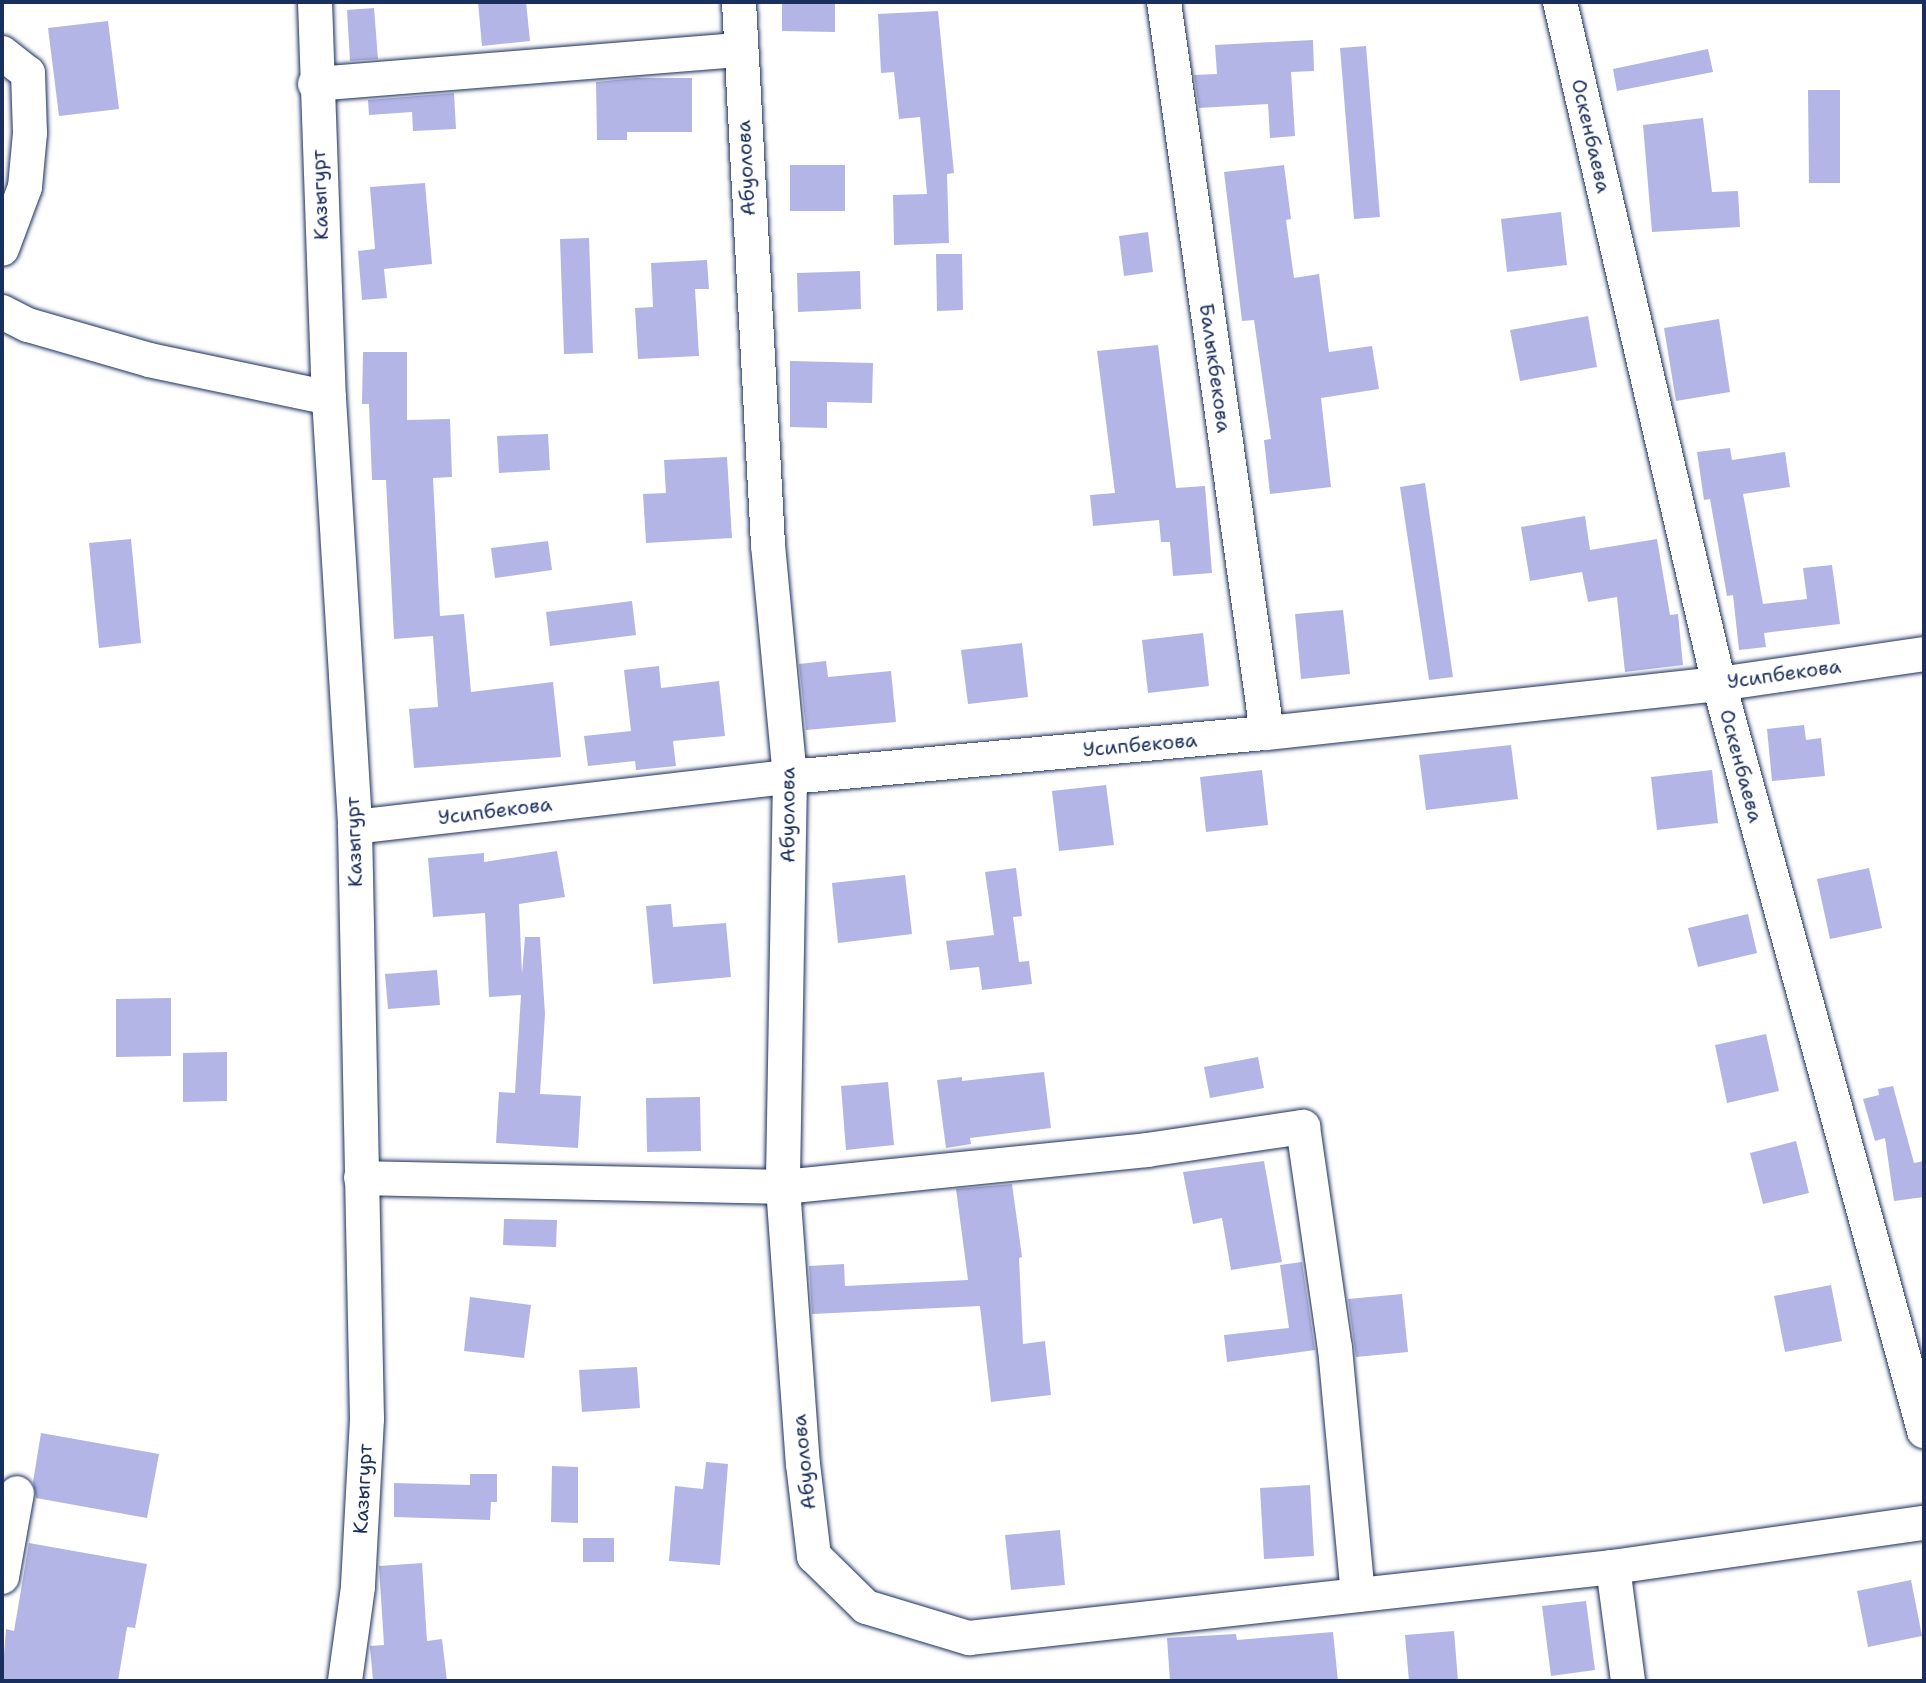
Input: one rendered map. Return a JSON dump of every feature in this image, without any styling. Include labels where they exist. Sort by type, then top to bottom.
[{"type":"street","name":"Казыгурт","points":[[315,2],[315,84],[329,398],[355,827],[367,1419],[358,1587],[345,1681]]},
{"type":"street","name":"Абуолова","points":[[739,2],[768,545],[790,777],[783,1187],[803,1464],[814,1556],[866,1607],[969,1638],[1358,1595]]},
{"type":"street","name":"Балыкбекова","points":[[1164,2],[1267,733]]},
{"type":"street","name":"Оскенбаева","points":[[1560,2],[1719,684],[1924,1431]]},
{"type":"street","points":[[315,84],[740,50]]},
{"type":"street","points":[[2,53],[28,73],[30,133],[25,187],[2,249]]},
{"type":"street","points":[[2,312],[28,325],[149,360],[329,398]]},
{"type":"street","name":"Усипбекова","points":[[355,827],[790,777],[1267,733],[1719,684],[1924,654]]},
{"type":"street","points":[[361,1178],[783,1187],[1147,1150],[1303,1127],[1335,1348],[1358,1595],[1613,1567],[1924,1523]]},
{"type":"street","points":[[2,1577],[17,1493]]},
{"type":"street","points":[[1613,1567],[1628,1681]]},
{"type":"building","points":[[478,2],[526,2],[530,41],[482,46]]},
{"type":"building","points":[[782,2],[835,2],[835,32],[782,31]]},
{"type":"building","points":[[374,8],[378,59],[350,61],[347,10]]},
{"type":"building","points":[[938,11],[954,173],[947,174],[949,243],[894,245],[893,195],[927,194],[920,117],[899,119],[894,72],[881,73],[878,14]]},
{"type":"building","points":[[108,21],[119,109],[59,116],[48,28]]},
{"type":"building","points":[[1313,40],[1314,71],[1291,72],[1295,136],[1270,138],[1268,104],[1199,108],[1194,75],[1217,74],[1215,45]]},
{"type":"building","points":[[1366,46],[1380,217],[1354,219],[1340,48]]},
{"type":"building","points":[[1708,49],[1713,72],[1617,91],[1613,69]]},
{"type":"building","points":[[692,78],[692,132],[627,132],[627,140],[597,140],[596,82]]},
{"type":"building","points":[[1808,90],[1840,90],[1840,183],[1809,183]]},
{"type":"building","points":[[454,93],[456,129],[413,131],[412,112],[369,115],[368,100]]},
{"type":"building","points":[[1703,118],[1712,192],[1738,191],[1740,227],[1652,232],[1643,125]]},
{"type":"building","points":[[790,165],[845,165],[845,211],[790,211]]},
{"type":"building","points":[[1284,165],[1291,219],[1286,220],[1294,278],[1319,274],[1329,352],[1372,346],[1379,389],[1321,398],[1331,487],[1270,494],[1264,440],[1271,439],[1254,320],[1242,321],[1224,172]]},
{"type":"building","points":[[425,183],[432,264],[384,269],[387,298],[362,300],[358,251],[375,249],[370,187]]},
{"type":"building","points":[[1561,212],[1567,265],[1507,272],[1501,219]]},
{"type":"building","points":[[1148,232],[1153,272],[1124,276],[1119,236]]},
{"type":"building","points":[[589,238],[593,353],[564,354],[560,239]]},
{"type":"building","points":[[936,254],[962,254],[963,310],[937,311]]},
{"type":"building","points":[[707,260],[709,289],[695,289],[699,356],[638,359],[635,308],[653,307],[651,263]]},
{"type":"building","points":[[860,271],[861,309],[798,312],[797,273]]},
{"type":"building","points":[[1588,316],[1597,367],[1520,381],[1510,330]]},
{"type":"building","points":[[1719,319],[1730,392],[1676,401],[1664,328]]},
{"type":"building","points":[[1158,345],[1176,488],[1205,486],[1212,573],[1173,576],[1170,542],[1161,542],[1159,520],[1093,526],[1090,495],[1115,493],[1097,351]]},
{"type":"building","points":[[363,352],[407,352],[407,420],[450,419],[452,477],[433,478],[440,616],[464,614],[471,692],[553,682],[561,757],[414,768],[409,709],[438,707],[433,636],[394,639],[386,480],[372,480],[369,404],[362,404]]},
{"type":"building","points":[[790,361],[873,363],[872,403],[827,402],[827,428],[790,427]]},
{"type":"building","points":[[548,434],[550,470],[499,473],[497,436]]},
{"type":"building","points":[[1730,448],[1732,460],[1785,452],[1790,487],[1743,494],[1763,604],[1807,599],[1803,568],[1832,565],[1840,624],[1764,633],[1766,647],[1739,650],[1733,595],[1727,596],[1710,499],[1704,500],[1697,452]]},
{"type":"building","points":[[727,457],[732,538],[646,543],[643,494],[666,493],[664,460]]},
{"type":"building","points":[[1425,483],[1453,677],[1429,680],[1400,487]]},
{"type":"building","points":[[1585,516],[1590,550],[1657,539],[1670,615],[1678,614],[1683,665],[1625,672],[1617,597],[1588,602],[1582,572],[1530,581],[1521,527]]},
{"type":"building","points":[[131,539],[141,643],[99,648],[89,543]]},
{"type":"building","points":[[548,541],[552,570],[495,578],[491,548]]},
{"type":"building","points":[[632,601],[636,635],[550,646],[546,612]]},
{"type":"building","points":[[1343,610],[1350,674],[1301,679],[1295,614]]},
{"type":"building","points":[[1203,633],[1209,686],[1148,693],[1142,640]]},
{"type":"building","points":[[1022,643],[1028,697],[968,704],[961,650]]},
{"type":"building","points":[[826,661],[828,677],[891,671],[896,722],[806,730],[799,664]]},
{"type":"building","points":[[659,666],[661,688],[719,681],[725,736],[673,741],[676,766],[636,770],[635,761],[588,766],[584,736],[631,731],[624,670]]},
{"type":"building","points":[[1804,725],[1806,740],[1821,738],[1825,776],[1772,781],[1767,729]]},
{"type":"building","points":[[1511,745],[1518,799],[1426,810],[1419,755]]},
{"type":"building","points":[[1262,770],[1268,825],[1206,832],[1200,777]]},
{"type":"building","points":[[1712,770],[1718,823],[1657,830],[1651,777]]},
{"type":"building","points":[[1106,785],[1114,845],[1059,851],[1052,791]]},
{"type":"building","points":[[557,851],[565,897],[519,904],[522,974],[525,937],[540,937],[545,1014],[540,1094],[581,1096],[578,1148],[496,1143],[499,1092],[515,1093],[521,995],[489,997],[485,913],[433,917],[428,858],[484,853],[484,862]]},
{"type":"building","points":[[1016,868],[1022,916],[1013,917],[1019,962],[1029,961],[1032,984],[982,990],[979,967],[950,970],[946,941],[994,935],[985,872]]},
{"type":"building","points":[[1869,868],[1882,928],[1830,939],[1817,879]]},
{"type":"building","points":[[905,875],[912,934],[838,943],[832,883]]},
{"type":"building","points":[[671,904],[673,927],[726,923],[731,977],[653,984],[646,906]]},
{"type":"building","points":[[1748,914],[1757,953],[1698,967],[1688,928]]},
{"type":"building","points":[[437,970],[440,1005],[388,1009],[385,974]]},
{"type":"building","points":[[171,998],[171,1056],[116,1057],[116,999]]},
{"type":"building","points":[[1766,1034],[1779,1091],[1727,1103],[1715,1045]]},
{"type":"building","points":[[227,1052],[227,1101],[183,1102],[183,1053]]},
{"type":"building","points":[[1258,1057],[1264,1088],[1210,1098],[1204,1067]]},
{"type":"building","points":[[1044,1072],[1051,1128],[970,1138],[971,1144],[946,1148],[937,1080],[962,1077],[962,1081]]},
{"type":"building","points":[[888,1082],[894,1145],[846,1150],[841,1086]]},
{"type":"building","points":[[1893,1086],[1914,1163],[1924,1161],[1924,1197],[1894,1201],[1885,1138],[1875,1141],[1863,1099],[1879,1095],[1878,1089]]},
{"type":"building","points":[[700,1097],[701,1151],[647,1152],[646,1098]]},
{"type":"building","points":[[1796,1141],[1809,1193],[1763,1204],[1750,1153]]},
{"type":"building","points":[[1264,1161],[1282,1262],[1231,1270],[1222,1218],[1193,1224],[1183,1172]]},
{"type":"building","points":[[1012,1184],[1022,1257],[1019,1258],[1023,1344],[1045,1341],[1051,1395],[991,1402],[980,1306],[812,1314],[809,1266],[844,1264],[845,1286],[968,1280],[956,1189]]},
{"type":"building","points":[[504,1219],[557,1220],[556,1247],[503,1245]]},
{"type":"building","points":[[1302,1262],[1315,1350],[1227,1362],[1224,1335],[1289,1328],[1280,1265]]},
{"type":"building","points":[[1831,1285],[1842,1341],[1785,1352],[1774,1296]]},
{"type":"building","points":[[1402,1294],[1408,1352],[1356,1357],[1348,1299]]},
{"type":"building","points":[[470,1297],[531,1305],[524,1358],[464,1351]]},
{"type":"building","points":[[637,1367],[640,1408],[582,1412],[579,1370]]},
{"type":"building","points":[[41,1433],[159,1454],[147,1518],[36,1498],[33,1482]]},
{"type":"building","points":[[706,1462],[728,1464],[720,1565],[669,1561],[675,1486],[703,1489]]},
{"type":"building","points":[[552,1466],[578,1467],[578,1523],[551,1522]]},
{"type":"building","points":[[470,1474],[497,1474],[497,1502],[491,1502],[490,1520],[394,1517],[394,1483],[470,1485]]},
{"type":"building","points":[[1310,1485],[1314,1556],[1264,1559],[1260,1488]]},
{"type":"building","points":[[1060,1530],[1065,1585],[1011,1590],[1005,1535]]},
{"type":"building","points":[[583,1538],[614,1538],[614,1562],[583,1562]]},
{"type":"building","points":[[29,1543],[147,1564],[135,1628],[127,1627],[118,1681],[2,1681],[6,1629],[14,1631]]},
{"type":"building","points":[[422,1563],[427,1641],[442,1639],[447,1681],[373,1681],[370,1646],[384,1645],[379,1566]]},
{"type":"building","points":[[1911,1580],[1922,1636],[1868,1647],[1857,1591]]},
{"type":"building","points":[[1586,1601],[1595,1670],[1551,1676],[1542,1606]]},
{"type":"building","points":[[1454,1631],[1458,1681],[1409,1681],[1405,1635]]},
{"type":"building","points":[[1333,1632],[1338,1681],[1170,1681],[1167,1638],[1236,1634],[1237,1640]]}]
